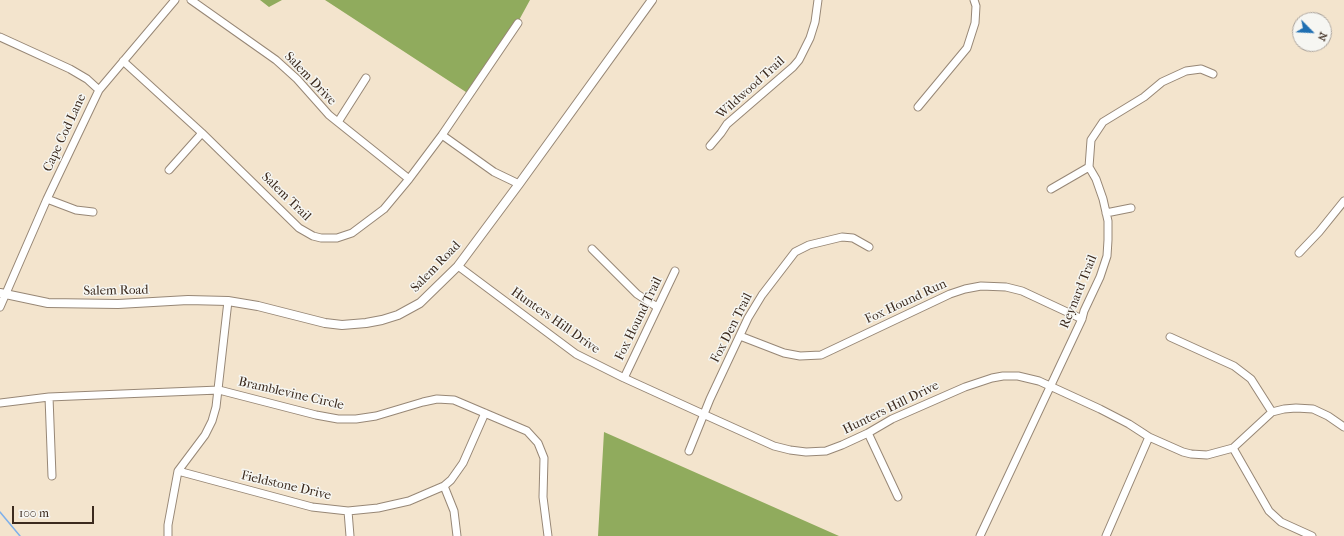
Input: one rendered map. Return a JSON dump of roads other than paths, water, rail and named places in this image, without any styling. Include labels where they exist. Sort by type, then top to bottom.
[{"type":"street","name":"Cape Cod Lane","points":[[0,307],[3,294],[99,90],[175,0]]},
{"type":"street","name":"Salem Drive","points":[[191,0],[287,69],[329,115],[409,179]]},
{"type":"street","name":"Salem Road","points":[[3,294],[48,303],[118,304],[188,300],[228,301],[258,306],[325,323],[342,325],[366,324],[398,315],[416,305],[458,266],[652,0]]},
{"type":"street","name":"Wildwood Trail","points":[[710,146],[727,124],[793,67],[799,60],[810,38],[815,22],[818,0]]},
{"type":"street","points":[[918,107],[967,48],[975,22],[976,6],[974,0]]},
{"type":"street","name":"Salem Trail","points":[[123,61],[202,133],[299,228],[313,236],[321,238],[337,238],[352,233],[384,209],[442,135],[518,23]]},
{"type":"street","points":[[0,37],[70,69],[99,90]]},
{"type":"street","name":"Reynard Trail","points":[[980,536],[1082,319],[1084,311],[1100,277],[1107,256],[1108,240],[1106,213],[1096,179],[1089,166],[1091,140],[1103,122],[1144,97],[1162,82],[1186,71],[1201,69],[1213,74]]},
{"type":"street","points":[[338,122],[366,78]]},
{"type":"street","points":[[169,170],[202,133]]},
{"type":"street","points":[[442,135],[494,172],[519,184]]},
{"type":"street","points":[[1051,189],[1089,166]]},
{"type":"street","points":[[48,199],[76,210],[93,212]]},
{"type":"street","points":[[1299,253],[1319,232],[1344,200]]},
{"type":"street","points":[[1106,213],[1131,208]]},
{"type":"street","name":"Fox Den Trail","points":[[689,451],[703,414],[748,318],[762,295],[795,252],[809,245],[842,237],[852,238],[868,248]]},
{"type":"street","points":[[592,250],[637,294],[657,307]]},
{"type":"street","name":"Hunters Hill Drive","points":[[458,266],[576,354],[624,378],[774,446],[798,451],[826,451],[868,433],[892,419],[965,387],[992,378],[1004,376],[1018,376],[1039,381],[1100,409],[1129,424],[1149,437],[1191,454],[1207,455],[1233,448],[1272,412]]},
{"type":"street","name":"Fox Hound Trail","points":[[624,378],[675,271]]},
{"type":"street","name":"Fox Hound Run","points":[[740,336],[776,351],[788,354],[800,356],[821,355],[954,293],[973,287],[986,286],[1006,287],[1022,291],[1082,319]]},
{"type":"street","name":"Bramblevine Circle","points":[[168,536],[168,525],[178,471],[205,435],[212,421],[216,407],[228,301]]},
{"type":"street","points":[[1170,337],[1234,366],[1252,379],[1272,412],[1296,408],[1312,409],[1328,416],[1344,427]]},
{"type":"street","name":"Bramblevine Circle","points":[[0,404],[49,397],[219,390],[338,419],[356,420],[376,416],[423,402],[438,399],[454,400],[527,431],[538,442],[544,458],[543,497],[548,536]]},
{"type":"street","points":[[49,397],[52,476]]},
{"type":"street","name":"Fieldstone Drive","points":[[178,471],[312,507],[348,511],[378,508],[409,500],[444,486],[452,480],[463,463],[485,413]]},
{"type":"street","points":[[868,433],[898,497]]},
{"type":"street","points":[[1106,536],[1149,437]]},
{"type":"street","points":[[1233,448],[1270,511],[1281,522],[1312,536]]},
{"type":"street","points":[[444,486],[454,511],[457,536]]},
{"type":"street","points":[[348,511],[350,536]]},
{"type":"waterway","points":[[0,512],[20,536]]}]
